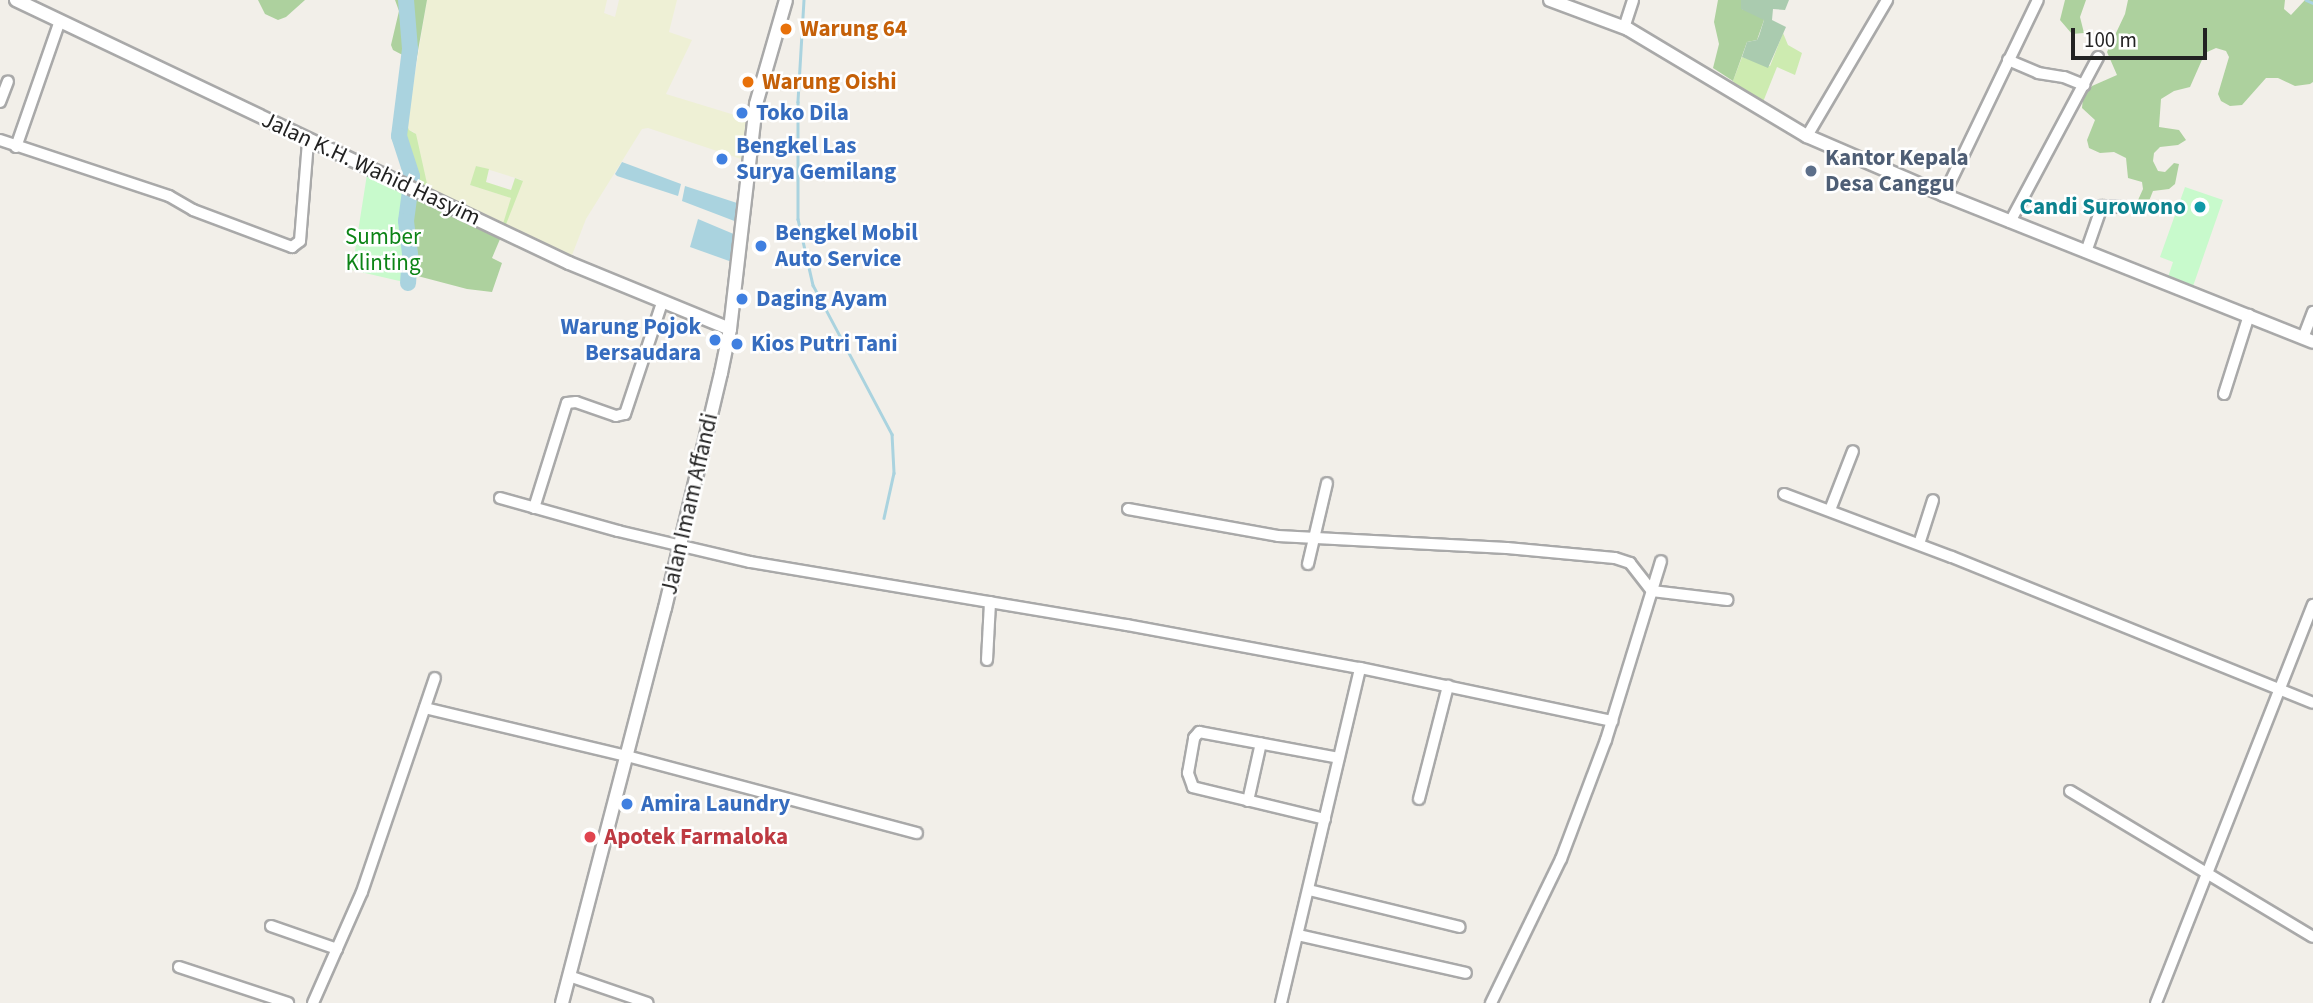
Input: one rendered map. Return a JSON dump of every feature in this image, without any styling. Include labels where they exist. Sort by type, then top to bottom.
[{"type":"street","name":"Jalan K.H. Wahid Hasyim","points":[[16,0],[308,141],[662,303],[730,329]]},
{"type":"street","name":"Jalan Imam Affandi","points":[[562,1003],[681,547],[730,329],[756,104],[786,0]]},
{"type":"street","points":[[1550,0],[1624,28],[1807,136],[2010,222],[2308,340],[2313,312]]},
{"type":"street","points":[[1624,28],[1633,0]]},
{"type":"street","points":[[1807,136],[1887,0]]},
{"type":"street","points":[[1944,195],[2038,0]]},
{"type":"street","points":[[16,147],[60,21]]},
{"type":"street","points":[[2010,222],[2098,57]]},
{"type":"street","points":[[2008,60],[2038,73],[2064,77],[2084,85]]},
{"type":"street","points":[[0,102],[8,81]]},
{"type":"street","points":[[0,140],[169,196],[193,210],[292,247],[300,241],[308,141]]},
{"type":"street","points":[[2086,252],[2102,206],[2121,207]]},
{"type":"street","points":[[534,508],[567,403],[576,402],[616,416],[625,414],[662,303]]},
{"type":"street","points":[[2224,394],[2249,315]]},
{"type":"street","points":[[1830,510],[1853,451]]},
{"type":"street","points":[[1307,564],[1327,483]]},
{"type":"street","points":[[1784,494],[1919,544],[2279,692],[2313,703]]},
{"type":"street","points":[[500,498],[681,547],[822,576],[990,602],[1360,668],[1612,721]]},
{"type":"street","points":[[1919,544],[1933,500]]},
{"type":"street","points":[[1128,509],[1278,536],[1507,548],[1615,558],[1630,564],[1652,591],[1727,600]]},
{"type":"street","points":[[1491,1003],[1554,876],[1612,721],[1661,561]]},
{"type":"street","points":[[987,660],[990,602]]},
{"type":"street","points":[[2156,1003],[2313,605]]},
{"type":"street","points":[[1281,1003],[1360,668]]},
{"type":"street","points":[[313,1003],[362,892],[435,678]]},
{"type":"street","points":[[1419,799],[1448,686]]},
{"type":"street","points":[[425,708],[626,756],[917,833]]},
{"type":"street","points":[[1325,819],[1193,787],[1189,781],[1188,764],[1194,738],[1199,732],[1339,758]]},
{"type":"street","points":[[1248,801],[1261,744]]},
{"type":"street","points":[[2070,792],[2313,937]]},
{"type":"street","points":[[1309,890],[1460,928]]},
{"type":"street","points":[[271,926],[337,950]]},
{"type":"street","points":[[1298,935],[1466,973]]},
{"type":"street","points":[[179,967],[288,1003]]},
{"type":"street","points":[[569,976],[648,1003]]},
{"type":"green space","points":[[258,0],[305,0],[286,17],[278,20],[265,14]]},
{"type":"green space","points":[[395,0],[427,0],[416,62],[393,50],[391,45],[399,11]]},
{"type":"green space","points":[[427,0],[607,0],[604,13],[615,17],[619,0],[677,0],[669,32],[692,40],[666,94],[751,120],[750,162],[648,128],[642,129],[586,219],[569,263],[503,232],[522,180],[477,166],[470,185],[512,198],[501,230],[430,197],[414,132],[409,130],[407,123]]},
{"type":"green space","points":[[1718,0],[1741,0],[1742,9],[1763,17],[1764,20],[1757,40],[1747,42],[1733,81],[1713,68],[1719,44],[1714,22]]},
{"type":"green space","points":[[1741,0],[1789,0],[1785,10],[1773,9],[1772,20],[1786,27],[1768,68],[1742,57],[1747,42],[1757,40],[1764,20],[1741,9]]},
{"type":"green space","points":[[2065,0],[2086,0],[2080,17],[2084,33],[2072,34],[2060,20]]},
{"type":"green space","points":[[2128,0],[2285,0],[2284,9],[2291,15],[2305,0],[2313,0],[2313,82],[2310,84],[2295,86],[2278,78],[2266,78],[2242,105],[2230,106],[2221,101],[2218,94],[2229,57],[2226,51],[2216,48],[2205,53],[2190,87],[2174,91],[2161,99],[2159,127],[2179,130],[2186,140],[2178,145],[2160,147],[2154,153],[2153,161],[2158,171],[2165,172],[2174,163],[2179,164],[2175,184],[2169,189],[2153,191],[2145,211],[2139,215],[2134,209],[2143,189],[2142,182],[2128,178],[2126,158],[2114,152],[2100,153],[2089,148],[2087,140],[2095,120],[2082,108],[2083,97],[2092,86],[2117,75],[2107,52],[2125,14]]},
{"type":"green space","points":[[1783,33],[1788,45],[1802,53],[1795,75],[1777,67],[1763,102],[1736,88],[1733,81],[1742,57],[1770,66]]},
{"type":"green space","points":[[401,122],[406,122],[409,130],[416,134],[430,197],[411,188],[412,176],[399,136]]},
{"type":"green space","points":[[476,166],[489,169],[486,182],[511,190],[515,178],[523,181],[503,232],[501,230],[511,198],[470,185]]},
{"type":"green space","name":"Sumber Klinting","points":[[368,168],[411,188],[406,221],[410,255],[408,283],[352,270]]},
{"type":"green space","points":[[2185,187],[2223,200],[2191,292],[2166,283],[2173,262],[2160,257]]},
{"type":"green space","points":[[411,188],[503,232],[492,258],[502,263],[492,292],[467,289],[410,274],[406,221]]},
{"type":"water","points":[[622,162],[681,184],[678,196],[617,176],[615,174]]},
{"type":"water","points":[[685,186],[737,203],[737,222],[682,201]]},
{"type":"water","points":[[698,219],[736,235],[732,262],[690,247]]},
{"type":"waterway","points":[[406,0],[410,49],[399,136],[412,176],[406,221],[410,255],[408,283]]},
{"type":"waterway","points":[[804,0],[798,102],[798,219],[813,285],[892,434],[894,473],[884,518]]},
{"type":"waterway","points":[[2306,0],[2313,3]]},
{"type":"place","name":"Warung 64","points":[[786,29]]},
{"type":"place","name":"Warung Oishi","points":[[748,82]]},
{"type":"place","name":"Toko Dila","points":[[742,113]]},
{"type":"place","name":"Bengkel Las Surya Gemilang","points":[[722,159]]},
{"type":"place","name":"Kantor Kepala Desa Canggu","points":[[1811,171]]},
{"type":"place","name":"Candi Surowono","points":[[2200,207]]},
{"type":"place","name":"Bengkel Mobil Auto Service","points":[[761,246]]},
{"type":"place","name":"Daging Ayam","points":[[742,299]]},
{"type":"place","name":"Warung Pojok Bersaudara","points":[[715,340]]},
{"type":"place","name":"Kios Putri Tani","points":[[737,344]]},
{"type":"place","name":"Amira Laundry","points":[[627,804]]},
{"type":"place","name":"Apotek Farmaloka","points":[[590,837]]}]
